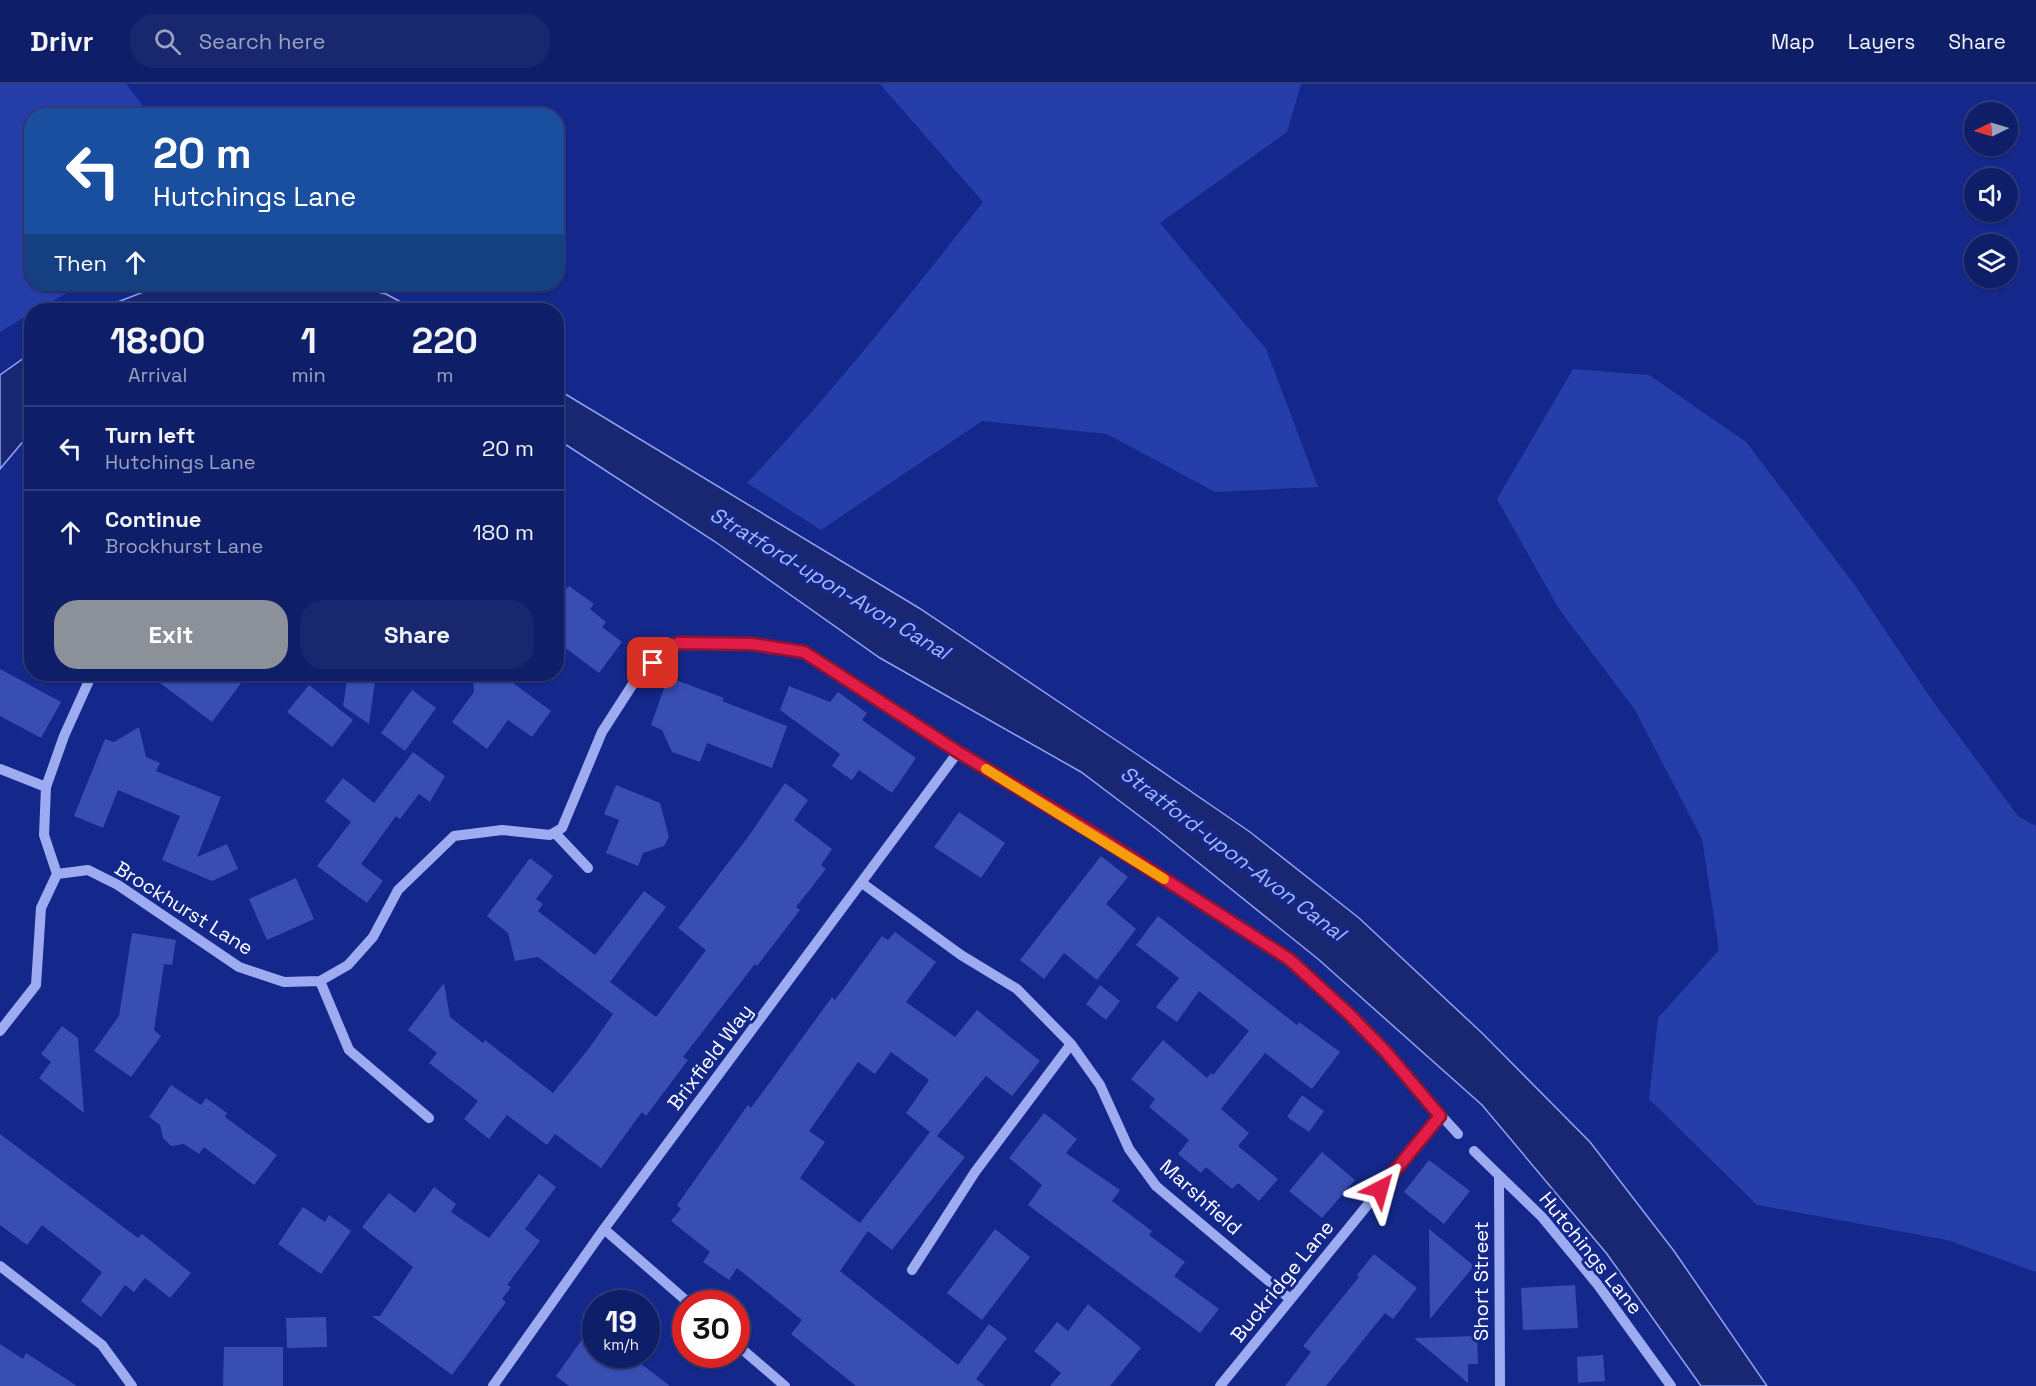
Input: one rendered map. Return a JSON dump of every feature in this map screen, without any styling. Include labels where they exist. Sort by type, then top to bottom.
[{"type":"street","points":[[588,868],[555,833],[562,828],[602,732],[640,673],[678,643],[752,644],[804,652],[958,752],[1096,835],[1289,959],[1386,1052],[1458,1134]]},
{"type":"street","points":[[0,1030],[36,985],[41,908],[57,874],[44,835],[46,787],[64,736],[89,681]]},
{"type":"street","name":"Brixfield Way","points":[[493,1386],[604,1229],[958,752]]},
{"type":"street","points":[[0,769],[46,787]]},
{"type":"street","name":"Brockhurst Lane","points":[[57,874],[88,870],[118,885],[240,967],[284,982],[320,981],[348,965],[373,937],[398,890],[454,837],[502,830],[550,835],[555,833]]},
{"type":"street","name":"Marshfield","points":[[862,883],[962,955],[1017,988],[1071,1044],[1100,1085],[1129,1149],[1156,1186],[1290,1299]]},
{"type":"street","points":[[320,981],[349,1050],[429,1118]]},
{"type":"street","points":[[912,1270],[975,1172],[1071,1044]]},
{"type":"street","name":"Buckridge Lane","points":[[1220,1386],[1440,1116]]},
{"type":"street","name":"Hutchings Lane","points":[[1474,1151],[1542,1217],[1598,1285],[1671,1386]]},
{"type":"street","name":"Short Street","points":[[1499,1176],[1500,1386]]},
{"type":"street","points":[[604,1229],[674,1290]]},
{"type":"street","points":[[0,1266],[102,1345],[132,1386]]},
{"type":"street","points":[[750,1356],[785,1386]]},
{"type":"shaded area","points":[[0,84],[126,84],[145,108],[24,108],[24,291],[71,291],[49,303],[24,303],[24,317],[0,332]]},
{"type":"shaded area","points":[[880,84],[1301,84],[1287,132],[1160,223],[1266,349],[1318,487],[1215,492],[1107,434],[982,421],[821,530],[747,483],[868,345],[983,202]]},
{"type":"shaded area","points":[[1573,369],[1649,375],[1746,442],[1854,584],[1932,700],[2018,816],[2036,826],[2036,1272],[1947,1240],[1757,1205],[1649,1099],[1658,1018],[1719,950],[1702,839],[1635,710],[1559,609],[1497,499]]},
{"type":"water","points":[[146,291],[373,291],[386,294],[403,303],[115,303]]},
{"type":"water","points":[[24,358],[24,440],[0,469],[0,375]]},
{"type":"water","name":"Stratford-upon-Avon Canal","points":[[564,393],[919,608],[1250,832],[1359,918],[1482,1033],[1590,1142],[1674,1251],[1767,1386],[1701,1386],[1607,1254],[1482,1105],[1318,959],[1154,827],[1081,772],[880,658],[714,541],[564,444]]},
{"type":"building","points":[[569,586],[594,604],[590,609],[606,622],[602,627],[622,642],[599,673],[564,647],[564,592]]},
{"type":"building","points":[[0,669],[61,702],[41,738],[0,716]]},
{"type":"building","points":[[668,677],[724,698],[722,701],[787,726],[772,768],[707,743],[700,762],[672,752],[662,730],[651,725]]},
{"type":"building","points":[[157,681],[243,681],[212,722]]},
{"type":"building","points":[[347,681],[375,681],[369,724],[343,706]]},
{"type":"building","points":[[473,681],[495,683],[496,681],[510,681],[551,711],[532,737],[508,720],[487,749],[452,722],[474,692]]},
{"type":"building","points":[[309,685],[353,720],[332,747],[287,712]]},
{"type":"building","points":[[789,686],[830,702],[838,692],[867,713],[862,720],[916,758],[892,793],[859,770],[852,780],[832,766],[840,754],[780,710]]},
{"type":"building","points":[[412,690],[436,708],[405,751],[381,733]]},
{"type":"building","points":[[139,727],[146,757],[160,763],[156,771],[221,797],[197,857],[227,844],[238,869],[212,881],[162,860],[180,816],[118,790],[103,828],[74,816],[105,739],[114,742]]},
{"type":"building","points":[[413,752],[445,776],[430,802],[419,794],[400,819],[396,816],[361,864],[383,881],[367,903],[317,866],[351,822],[325,801],[343,778],[374,803]]},
{"type":"building","points":[[785,783],[808,800],[794,820],[832,849],[821,865],[826,869],[796,907],[800,910],[683,1057],[688,1060],[646,1116],[642,1112],[601,1168],[555,1134],[547,1145],[507,1115],[489,1139],[464,1119],[478,1101],[429,1063],[437,1053],[408,1030],[444,983],[450,1017],[483,1043],[485,1040],[553,1093],[613,1014],[538,957],[515,961],[508,933],[487,916],[530,858],[553,876],[536,899],[543,904],[538,911],[595,955],[644,891],[666,907],[610,982],[656,1017],[706,950],[678,928],[748,837]]},
{"type":"building","points":[[616,785],[660,803],[669,837],[664,846],[643,853],[638,866],[606,853],[619,820],[604,814]]},
{"type":"building","points":[[959,812],[1005,843],[981,878],[934,847]]},
{"type":"building","points":[[1101,856],[1128,877],[1106,904],[1136,929],[1097,980],[1064,953],[1044,979],[1020,960]]},
{"type":"building","points":[[296,878],[314,919],[267,940],[249,899]]},
{"type":"building","points":[[1158,916],[1297,1025],[1299,1022],[1340,1052],[1312,1089],[1265,1053],[1221,1109],[1249,1133],[1238,1146],[1278,1179],[1259,1201],[1238,1183],[1232,1189],[1206,1167],[1201,1173],[1178,1154],[1189,1140],[1149,1107],[1155,1099],[1131,1079],[1163,1040],[1207,1078],[1211,1073],[1213,1075],[1249,1031],[1199,991],[1177,1022],[1156,1007],[1179,978],[1136,945]]},
{"type":"building","points":[[895,932],[936,962],[906,1002],[955,1037],[977,1010],[1040,1061],[1012,1096],[986,1076],[937,1136],[965,1157],[892,1250],[868,1231],[840,1271],[958,1365],[989,1324],[1007,1338],[976,1379],[985,1386],[856,1386],[791,1334],[802,1320],[737,1268],[729,1280],[703,1262],[710,1252],[671,1221],[681,1209],[677,1205],[748,1105],[751,1108],[832,997],[835,1000],[882,936],[888,940]],"holes":[[[891,1052],[929,1080],[906,1113],[930,1132],[860,1223],[800,1178],[825,1142],[809,1131],[858,1062],[875,1074]]]},
{"type":"building","points":[[132,933],[176,940],[172,965],[164,964],[154,1030],[161,1036],[131,1077],[94,1051],[119,1016]]},
{"type":"building","points":[[1100,985],[1120,1001],[1106,1020],[1086,1004]]},
{"type":"building","points":[[62,1026],[78,1038],[84,1113],[39,1078],[51,1062],[41,1054]]},
{"type":"building","points":[[171,1085],[201,1105],[206,1098],[227,1113],[225,1117],[277,1155],[254,1185],[204,1147],[199,1154],[184,1144],[171,1146],[163,1138],[160,1125],[149,1117]]},
{"type":"building","points":[[1302,1095],[1324,1111],[1309,1132],[1287,1117]]},
{"type":"building","points":[[1044,1113],[1077,1139],[1066,1153],[1120,1190],[1112,1201],[1152,1231],[1149,1235],[1185,1262],[1174,1276],[1219,1309],[1200,1333],[1028,1205],[1042,1185],[1009,1158]]},
{"type":"building","points":[[0,1134],[138,1238],[142,1234],[191,1273],[170,1298],[145,1278],[134,1292],[125,1285],[101,1317],[81,1301],[102,1272],[42,1225],[27,1245],[0,1225]]},
{"type":"building","points":[[1322,1152],[1355,1180],[1322,1218],[1289,1191]]},
{"type":"building","points":[[1429,1160],[1470,1191],[1444,1224],[1404,1192]]},
{"type":"building","points":[[539,1174],[556,1187],[525,1229],[540,1241],[507,1285],[511,1287],[502,1299],[506,1302],[452,1375],[372,1316],[380,1316],[413,1267],[362,1227],[389,1193],[415,1213],[434,1187],[456,1204],[451,1212],[489,1238]]},
{"type":"building","points":[[303,1207],[325,1222],[329,1215],[351,1231],[321,1274],[278,1244]]},
{"type":"building","points":[[995,1229],[1030,1257],[982,1320],[947,1293]]},
{"type":"building","points":[[1429,1229],[1474,1266],[1430,1319]]},
{"type":"building","points":[[1374,1254],[1417,1288],[1393,1319],[1385,1313],[1326,1386],[1285,1386],[1311,1352],[1303,1346],[1359,1277],[1357,1275]]},
{"type":"building","points":[[1575,1285],[1578,1328],[1523,1330],[1521,1288]]},
{"type":"building","points":[[1088,1304],[1141,1348],[1110,1386],[1050,1386],[1061,1373],[1034,1351],[1057,1322],[1068,1331]]},
{"type":"building","points":[[326,1317],[327,1347],[287,1348],[286,1318]]},
{"type":"building","points":[[1477,1336],[1478,1364],[1468,1364],[1468,1383],[1414,1338]]},
{"type":"building","points":[[582,1340],[582,1368],[646,1368],[670,1386],[569,1386],[556,1376]]},
{"type":"building","points":[[0,1344],[23,1359],[26,1353],[77,1386],[0,1386]]},
{"type":"building","points":[[224,1347],[283,1347],[283,1386],[223,1386]]},
{"type":"building","points":[[1603,1355],[1605,1381],[1578,1383],[1577,1357]]},
{"type":"slow traffic","points":[[986,769],[1164,879]]},
{"type":"route","points":[[653,663],[678,643],[752,644],[804,652],[958,752],[1096,835],[1289,959],[1386,1052],[1440,1116],[1380,1189]]}]
